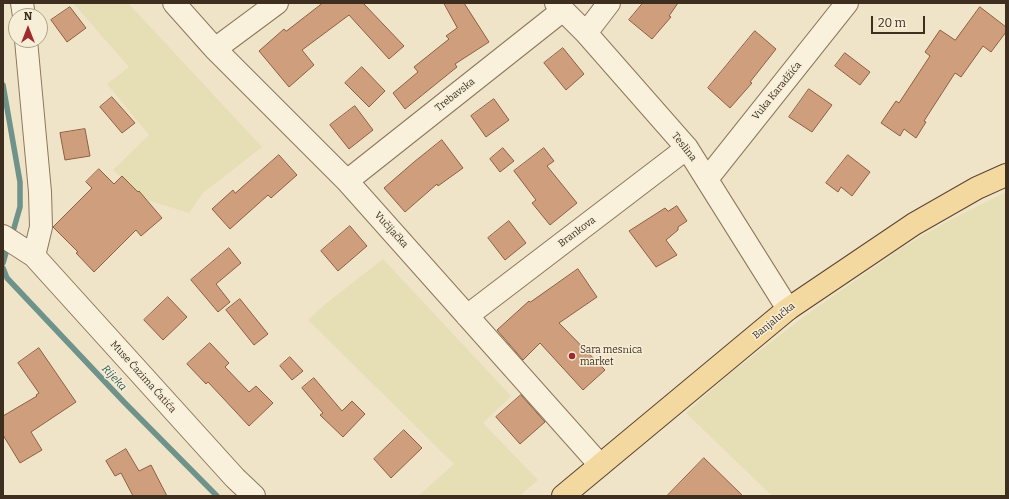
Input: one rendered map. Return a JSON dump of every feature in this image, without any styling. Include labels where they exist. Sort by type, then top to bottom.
[{"type":"main road","name":"Banjalučka","points":[[562,496],[788,309],[914,224],[977,188],[1006,175]]},
{"type":"street","name":"Vučijačka","points":[[174,3],[215,49],[347,181],[600,465]]},
{"type":"street","points":[[215,49],[277,3]]},
{"type":"street","points":[[586,32],[609,3]]},
{"type":"street","name":"Vuka Karadžića","points":[[707,179],[847,3]]},
{"type":"street","name":"Teslina","points":[[559,6],[586,32],[687,148],[788,309]]},
{"type":"street","name":"Trebavska","points":[[347,181],[559,6]]},
{"type":"street","points":[[27,48],[42,227],[29,253]]},
{"type":"street","name":"Brankova","points":[[467,316],[687,148]]},
{"type":"street","name":"Muse Ćazima Ćatića","points":[[3,236],[29,253],[235,478],[254,496]]},
{"type":"shaded area","points":[[73,3],[128,3],[262,147],[203,193],[189,213],[147,200],[113,170],[149,135],[107,84],[129,67]]},
{"type":"shaded area","points":[[1006,192],[1006,496],[772,496],[686,413],[727,376],[806,315],[903,247],[948,221]]},
{"type":"shaded area","points":[[383,259],[511,396],[483,423],[538,480],[519,496],[418,496],[454,464],[308,320],[323,306]]},
{"type":"building","points":[[323,3],[365,3],[364,4],[404,46],[389,59],[349,15],[302,50],[314,65],[289,87],[259,51],[284,29],[286,31]]},
{"type":"building","points":[[444,3],[464,3],[489,42],[455,64],[457,67],[405,109],[393,93],[418,72],[414,67],[449,39],[446,36],[457,28]]},
{"type":"building","points":[[643,3],[678,3],[669,16],[671,17],[652,39],[629,20]]},
{"type":"building","points":[[70,7],[86,28],[67,42],[51,20]]},
{"type":"building","points":[[980,7],[1006,27],[1006,32],[991,52],[983,46],[961,77],[955,73],[924,121],[926,122],[916,138],[904,129],[900,136],[881,123],[896,101],[899,103],[930,56],[925,52],[940,30],[955,40]]},
{"type":"building","points":[[755,31],[776,49],[750,82],[752,83],[730,108],[708,88]]},
{"type":"building","points":[[563,48],[584,74],[566,90],[544,63]]},
{"type":"building","points":[[845,53],[870,72],[860,85],[835,66]]},
{"type":"building","points":[[362,67],[385,91],[369,107],[345,83]]},
{"type":"building","points":[[809,89],[832,105],[812,132],[789,117]]},
{"type":"building","points":[[112,97],[135,123],[122,133],[100,107]]},
{"type":"building","points":[[494,99],[509,120],[486,137],[471,116]]},
{"type":"building","points":[[355,106],[373,130],[349,149],[330,125]]},
{"type":"building","points":[[85,129],[90,156],[65,160],[60,133]]},
{"type":"building","points":[[442,140],[463,168],[438,186],[437,184],[405,212],[384,188]]},
{"type":"building","points":[[503,148],[514,161],[500,172],[490,159]]},
{"type":"building","points":[[544,148],[554,161],[547,166],[577,203],[550,225],[532,203],[536,200],[514,171]]},
{"type":"building","points":[[279,155],[297,175],[271,198],[268,195],[230,229],[212,209],[233,190],[235,193]]},
{"type":"building","points":[[848,155],[870,172],[852,196],[841,187],[838,192],[826,183]]},
{"type":"building","points":[[99,169],[114,184],[122,176],[138,192],[139,191],[162,218],[141,236],[136,230],[94,272],[76,253],[78,252],[53,227],[92,188],[86,182]]},
{"type":"building","points":[[677,206],[687,221],[678,227],[678,230],[666,240],[677,255],[656,267],[629,231],[665,208],[668,211]]},
{"type":"building","points":[[509,221],[526,243],[505,260],[488,238]]},
{"type":"building","points":[[350,226],[367,246],[338,271],[321,251]]},
{"type":"building","points":[[229,248],[241,263],[216,284],[230,302],[218,312],[191,280]]},
{"type":"building","points":[[578,269],[597,297],[559,323],[605,370],[583,390],[540,343],[523,360],[497,330],[529,301],[530,302]]},
{"type":"building","points":[[168,297],[187,317],[163,340],[144,320]]},
{"type":"building","points":[[240,299],[268,334],[254,345],[226,310]]},
{"type":"building","points":[[210,343],[229,363],[225,367],[249,392],[256,386],[273,403],[249,426],[208,382],[206,384],[187,364]]},
{"type":"building","points":[[39,348],[76,402],[31,432],[42,450],[20,463],[3,435],[3,416],[37,396],[36,395],[39,393],[18,363]]},
{"type":"building","points":[[290,357],[303,371],[292,380],[280,366]]},
{"type":"building","points":[[314,378],[342,411],[352,401],[365,414],[343,437],[320,415],[323,413],[302,388]]},
{"type":"building","points":[[521,395],[545,422],[520,444],[496,417]]},
{"type":"building","points":[[404,430],[422,448],[391,478],[374,459]]},
{"type":"building","points":[[126,449],[139,471],[151,465],[167,496],[133,496],[121,473],[115,476],[106,461]]},
{"type":"building","points":[[704,458],[743,496],[667,496]]},
{"type":"waterway","name":"Rijeka","points":[[3,85],[20,182],[20,207],[12,235]]},
{"type":"waterway","name":"Rijeka","points":[[3,263],[8,246]]},
{"type":"waterway","name":"Rijeka","points":[[3,268],[7,278],[124,402],[217,496]]},
{"type":"place","name":"Sara mesnica market","points":[[572,356]]}]
